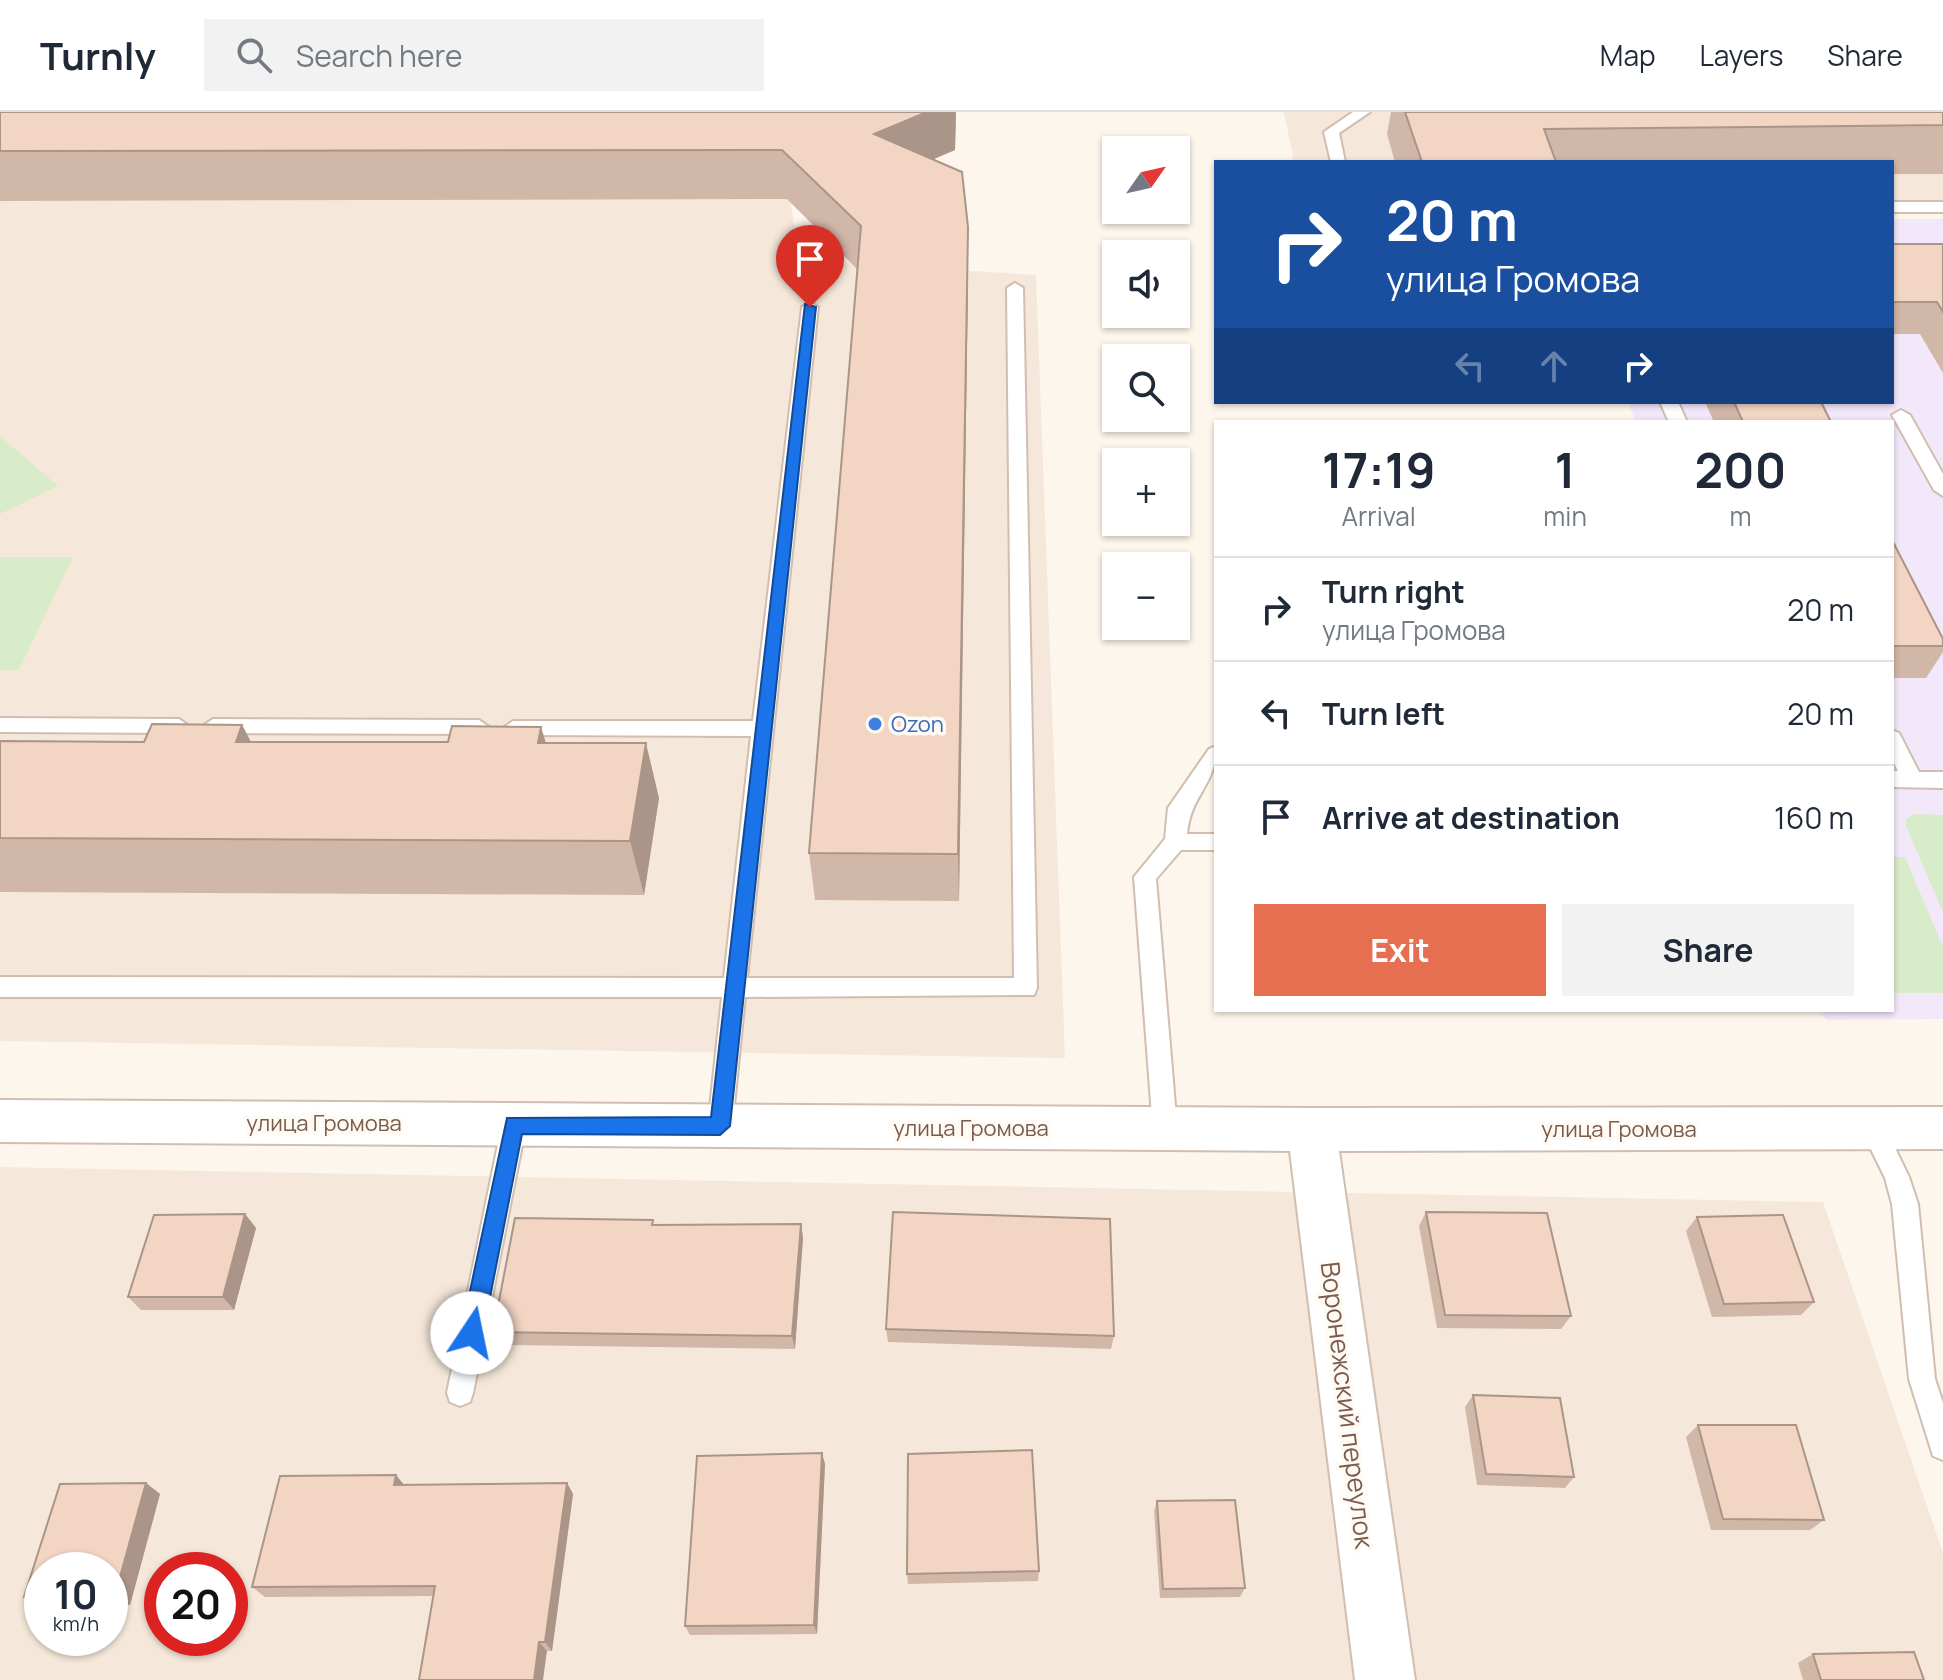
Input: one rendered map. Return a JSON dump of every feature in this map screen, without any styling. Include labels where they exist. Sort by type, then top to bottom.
[{"type":"street","name":"улица Громова","points":[[0,1121],[1312,1130],[1943,1128]]},
{"type":"street","name":"Воронежский переулок","points":[[1312,1130],[1385,1680]]},
{"type":"lane","points":[[1338,160],[1331,132],[1363,112]]},
{"type":"lane","points":[[1894,207],[1943,207]]},
{"type":"lane","points":[[0,987],[1026,988],[1015,288]]},
{"type":"lane","points":[[720,1126],[810,307]]},
{"type":"lane","points":[[1901,415],[1943,490]]},
{"type":"lane","points":[[0,725],[762,729]]},
{"type":"lane","points":[[1894,746],[1902,779],[1943,780]]},
{"type":"lane","points":[[1165,1129],[1145,877],[1175,842],[1179,808],[1214,757]]},
{"type":"lane","points":[[1175,842],[1214,842]]},
{"type":"lane","points":[[460,1393],[514,1125]]},
{"type":"lane","points":[[1873,1129],[1897,1177],[1905,1204],[1922,1379],[1943,1446]]},
{"type":"shaded area","points":[[0,112],[778,112],[799,260],[1036,275],[1065,1058],[0,1041]]},
{"type":"shaded area","points":[[1284,112],[1943,112],[1943,212],[1894,212],[1894,160],[1294,160]]},
{"type":"shaded area","points":[[1894,219],[1943,219],[1943,1019],[1827,1020],[1818,1012],[1894,1012],[1894,420],[1635,420],[1629,404],[1894,404]]},
{"type":"shaded area","points":[[0,1167],[1823,1202],[1943,1553],[1943,1680],[0,1680]]},
{"type":"green space","points":[[0,436],[58,486],[0,514]]},
{"type":"green space","points":[[0,557],[73,557],[19,670],[0,670]]},
{"type":"green space","points":[[1914,814],[1943,815],[1943,912],[1906,826],[1906,819]]},
{"type":"green space","points":[[1894,857],[1905,857],[1943,947],[1943,993],[1894,993]]},
{"type":"building","points":[[0,112],[927,112],[874,134],[962,172],[968,227],[958,854],[809,853],[861,226],[782,150],[0,151]]},
{"type":"building","points":[[1405,112],[1943,112],[1943,125],[1544,129],[1555,160],[1421,160]]},
{"type":"building","points":[[1894,244],[1943,244],[1943,312],[1937,302],[1894,302]]},
{"type":"building","points":[[1735,404],[1822,404],[1830,420],[1742,420]]},
{"type":"building","points":[[1894,544],[1943,639],[1943,646],[1894,646]]},
{"type":"building","points":[[152,724],[242,725],[236,742],[448,742],[452,726],[541,727],[538,743],[646,743],[630,841],[0,838],[0,741],[144,742]]},
{"type":"building","points":[[893,1212],[1110,1219],[1114,1336],[886,1329]]},
{"type":"building","points":[[1426,1212],[1547,1213],[1571,1316],[1445,1315]]},
{"type":"building","points":[[245,1214],[223,1297],[128,1297],[154,1215]]},
{"type":"building","points":[[1783,1215],[1814,1302],[1724,1304],[1697,1217]]},
{"type":"building","points":[[515,1218],[653,1220],[652,1225],[801,1224],[792,1336],[493,1332]]},
{"type":"building","points":[[1473,1395],[1560,1398],[1574,1477],[1486,1474]]},
{"type":"building","points":[[1698,1425],[1796,1425],[1824,1520],[1723,1519]]},
{"type":"building","points":[[1032,1450],[1039,1571],[907,1574],[908,1454]]},
{"type":"building","points":[[822,1453],[814,1625],[685,1626],[697,1456]]},
{"type":"building","points":[[396,1475],[394,1485],[567,1483],[545,1642],[539,1642],[534,1680],[419,1680],[435,1586],[252,1587],[280,1476]]},
{"type":"building","points":[[146,1483],[127,1552],[38,1552],[60,1484]]},
{"type":"building","points":[[1235,1500],[1245,1588],[1163,1589],[1157,1501]]},
{"type":"building","points":[[1914,1652],[1924,1680],[1821,1680],[1813,1654]]},
{"type":"place","name":"Ozon","points":[[875,724]]},
{"type":"route","points":[[472,1333],[514,1125],[720,1126],[810,307]]}]
